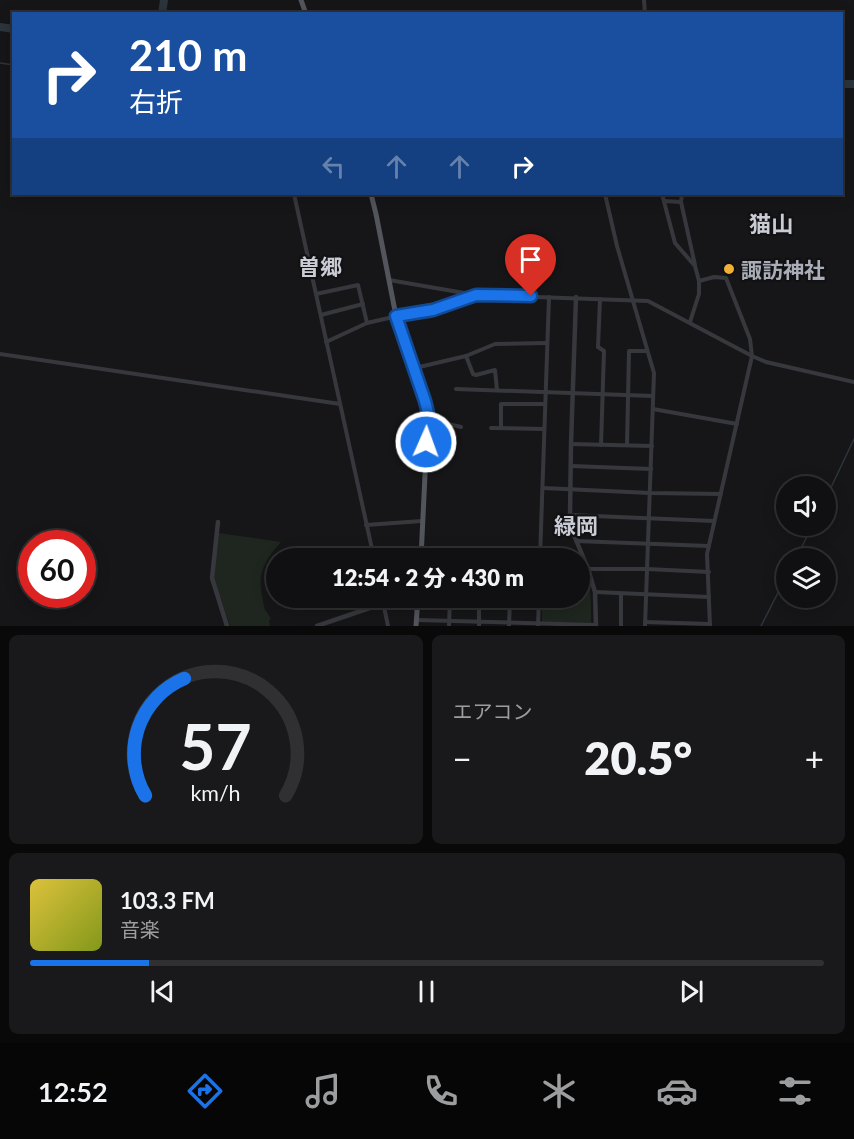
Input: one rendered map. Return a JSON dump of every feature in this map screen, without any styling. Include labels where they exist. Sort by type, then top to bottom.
[{"type":"main road","points":[[371,195],[396,316],[425,401],[428,422],[421,548]]},
{"type":"main road","points":[[416,623],[417,608]]},
{"type":"street","points":[[294,195],[372,548]]},
{"type":"street","points":[[605,195],[654,373],[645,624],[710,625],[707,554],[752,356],[750,339],[726,278],[714,277],[699,281]]},
{"type":"street","points":[[662,195],[675,243],[695,266]]},
{"type":"street","points":[[682,195],[681,202],[699,281],[699,294],[690,322]]},
{"type":"street","points":[[664,201],[681,202]]},
{"type":"street","points":[[388,280],[476,295],[648,301],[766,362],[854,382]]},
{"type":"street","points":[[316,294],[358,285],[367,323]]},
{"type":"street","points":[[326,342],[367,323],[433,310],[476,295]]},
{"type":"street","points":[[540,548],[549,297]]},
{"type":"street","points":[[576,297],[570,515],[579,548]]},
{"type":"street","points":[[600,299],[598,347],[604,351],[601,445]]},
{"type":"street","points":[[321,315],[363,304]]},
{"type":"street","points":[[414,368],[466,356],[495,344],[547,343]]},
{"type":"street","points":[[627,445],[629,351],[647,351]]},
{"type":"street","points":[[0,354],[340,404]]},
{"type":"street","points":[[466,356],[473,374],[495,370],[497,390]]},
{"type":"street","points":[[456,389],[653,396]]},
{"type":"street","points":[[501,427],[501,404],[545,404]]},
{"type":"street","points":[[653,409],[737,424]]},
{"type":"street","points":[[428,422],[461,427]]},
{"type":"street","points":[[491,428],[544,429]]},
{"type":"street","points":[[571,444],[652,446]]},
{"type":"street","points":[[571,466],[651,469]]},
{"type":"street","points":[[543,488],[721,494]]},
{"type":"street","points":[[570,515],[714,521]]},
{"type":"street","points":[[366,525],[422,520]]},
{"type":"street","points":[[218,522],[212,578],[227,626]]},
{"type":"street","points":[[576,541],[709,546]]},
{"type":"street","points":[[590,569],[709,572]]},
{"type":"street","points":[[416,623],[596,625],[595,592],[590,576]]},
{"type":"street","points":[[595,592],[709,597]]},
{"type":"street","points":[[621,593],[621,626]]},
{"type":"street","points":[[316,626],[333,623],[366,608]]},
{"type":"street","points":[[385,608],[388,626]]},
{"type":"street","points":[[449,623],[450,608]]},
{"type":"street","points":[[479,608],[479,624]]},
{"type":"street","points":[[509,624],[510,608]]},
{"type":"street","points":[[538,625],[539,608]]},
{"type":"shaded area","points":[[219,533],[281,542],[276,548],[266,548],[266,562],[262,573],[262,599],[271,619],[269,620],[270,626],[230,626],[213,576]]},
{"type":"shaded area","points":[[590,590],[591,623],[542,622],[542,608],[590,608]]},
{"type":"waterway","points":[[162,12],[164,0]]},
{"type":"waterway","points":[[0,27],[12,29]]},
{"type":"waterway","points":[[0,63],[12,65]]},
{"type":"waterway","points":[[843,84],[854,84]]},
{"type":"waterway","points":[[836,477],[854,439]]},
{"type":"waterway","points":[[801,548],[807,536]]},
{"type":"waterway","points":[[761,626],[776,597]]},
{"type":"place","name":"諏訪神社","points":[[729,269]]},
{"type":"district","name":"猫山","points":[[771,223]]},
{"type":"district","name":"曽郷","points":[[320,266]]},
{"type":"district","name":"緑岡","points":[[576,525]]},
{"type":"route","points":[[426,442],[428,413],[396,316],[433,310],[476,295],[531,296]]}]
